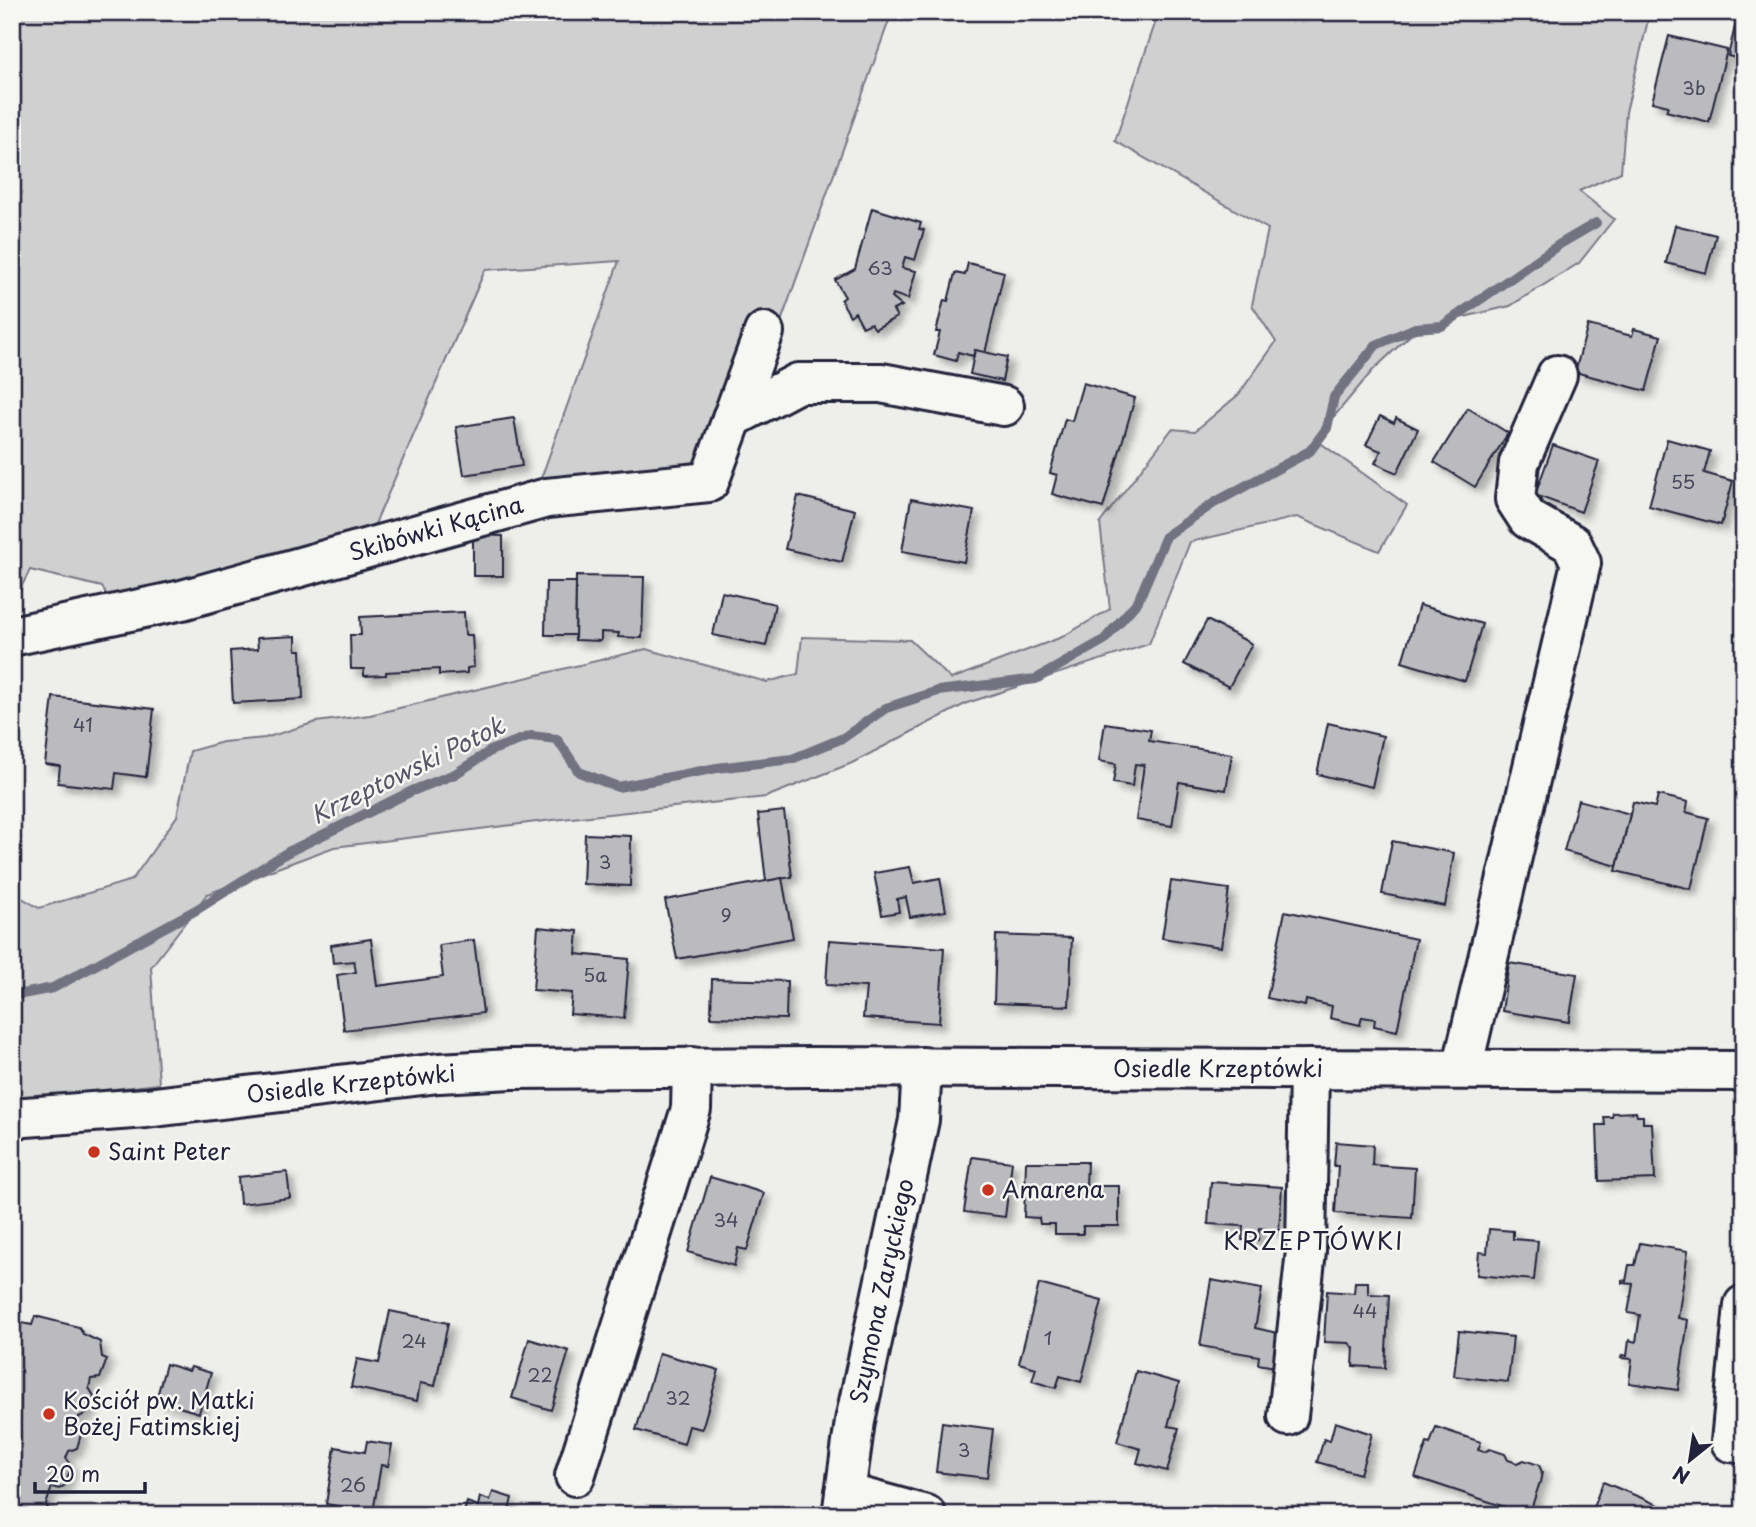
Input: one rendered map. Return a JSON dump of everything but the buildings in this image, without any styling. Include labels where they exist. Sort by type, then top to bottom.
[{"type":"main road","name":"Skibówki Kącina","points":[[12,636],[182,600],[547,498],[709,482],[764,332]]},
{"type":"main road","points":[[1462,1069],[1581,563],[1572,544],[1528,519],[1515,499],[1520,463],[1557,375]]},
{"type":"main road","points":[[732,418],[798,383],[881,383],[1004,406]]},
{"type":"main road","name":"Osiedle Krzeptówki","points":[[12,1118],[146,1108],[439,1073],[573,1067],[1744,1072]]},
{"type":"main road","points":[[575,1476],[691,1109],[692,1067]]},
{"type":"main road","name":"Szymona Zaryckiego","points":[[843,1504],[865,1367],[919,1120],[922,1067]]},
{"type":"main road","points":[[1288,1416],[1306,1251],[1309,1069]]},
{"type":"main road","points":[[1744,1306],[1731,1442],[1744,1444]]},
{"type":"main road","points":[[843,1504],[926,1515]]},
{"type":"shaded area","points":[[12,12],[892,12],[748,414],[725,490],[529,512],[619,261],[485,270],[375,524],[268,567],[113,605],[102,587],[30,570],[12,605]]},
{"type":"shaded area","points":[[1159,12],[1650,12],[1626,112],[1621,172],[1579,191],[1614,219],[1579,263],[1510,306],[1418,328],[1373,370],[1315,439],[1407,505],[1379,551],[1297,517],[1190,542],[1149,644],[967,703],[852,763],[766,797],[334,847],[207,894],[151,967],[159,1084],[50,1096],[12,1096],[12,892],[39,908],[132,880],[177,816],[190,751],[223,742],[265,738],[316,722],[370,715],[646,649],[767,682],[798,674],[802,637],[910,640],[951,679],[1062,637],[1110,609],[1100,523],[1172,429],[1195,431],[1238,395],[1276,342],[1252,305],[1268,229],[1115,141]]},
{"type":"waterway","name":"Krzeptowski Potok","points":[[12,996],[53,988],[196,910],[288,852],[412,791],[455,774],[492,750],[531,736],[557,739],[579,772],[618,787],[717,768],[792,759],[843,738],[886,708],[938,691],[1036,679],[1104,640],[1138,601],[1166,536],[1214,503],[1310,451],[1327,428],[1334,397],[1376,345],[1415,328],[1442,326],[1560,244],[1596,223]]},
{"type":"place","name":"Saint Peter","points":[[94,1152]]},
{"type":"place","name":"Amarena","points":[[988,1190]]},
{"type":"place","name":"Kościół pw. Matki Bożej Fatimskiej","points":[[49,1414]]},
{"type":"district","name":"KRZEPTÓWKI","points":[[1314,1242]]}]
